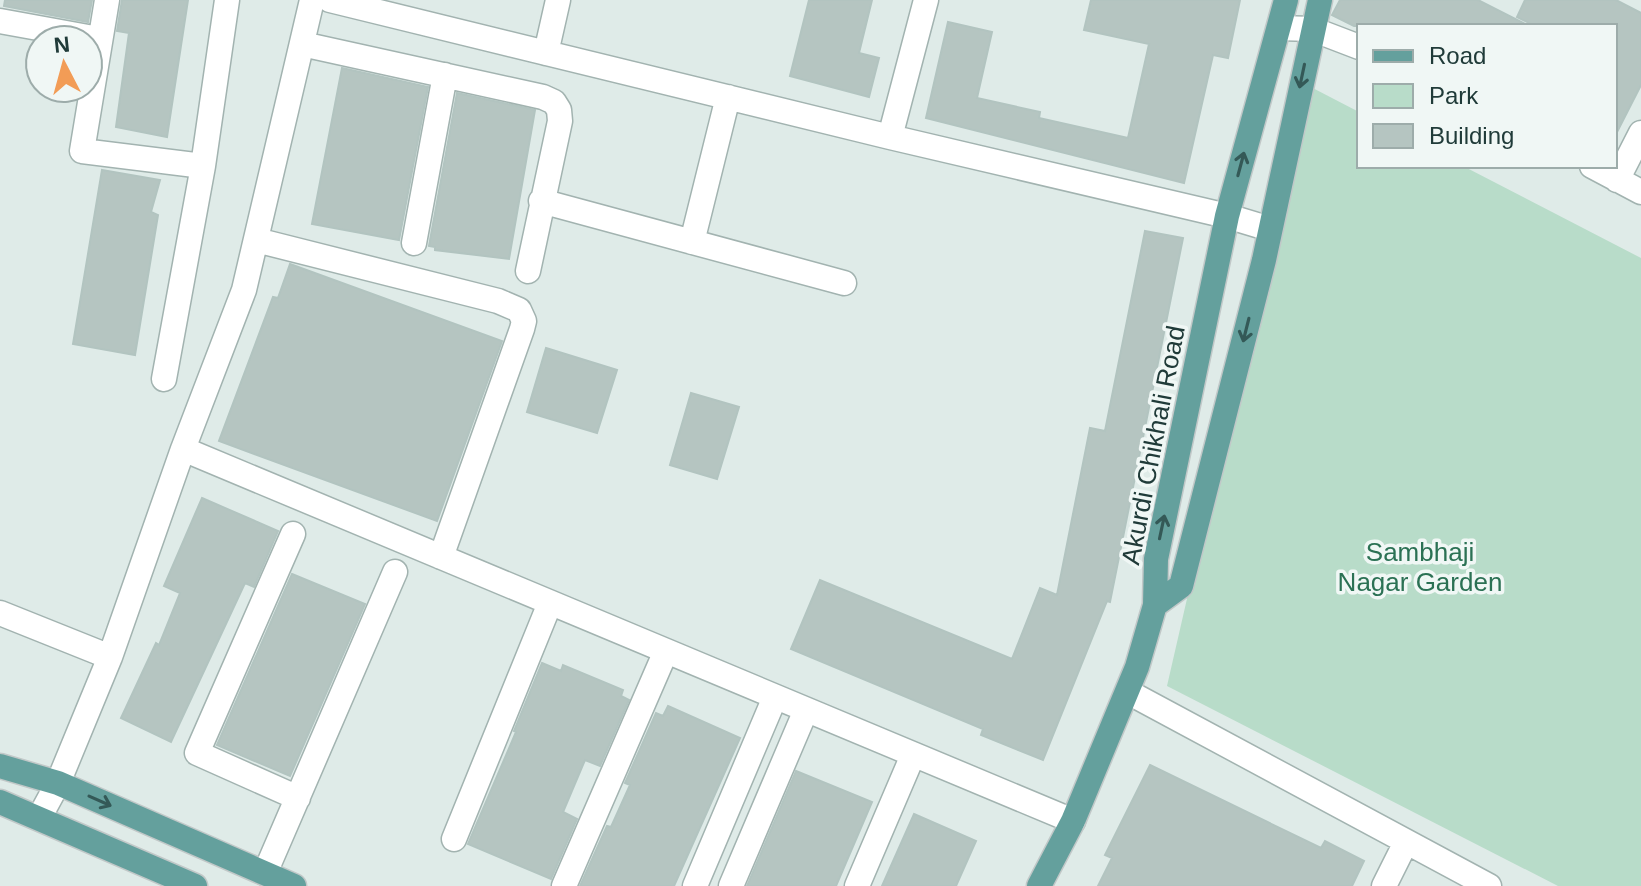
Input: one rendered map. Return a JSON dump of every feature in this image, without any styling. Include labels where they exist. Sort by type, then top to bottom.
[{"type":"main road","name":"Akurdi Chikhali Road","points":[[1039,886],[1073,821],[1128,692],[1155,605],[1156,559],[1227,216],[1286,0]]},
{"type":"main road","points":[[1155,605],[1181,586],[1270,229],[1320,0]]},
{"type":"main road","points":[[0,766],[58,783],[294,886]]},
{"type":"main road","points":[[0,802],[195,886]]},
{"type":"street","points":[[102,24],[107,0]]},
{"type":"street","points":[[164,379],[203,166],[227,0]]},
{"type":"street","points":[[39,818],[58,783],[110,657],[183,449],[244,290],[312,0]]},
{"type":"street","points":[[330,0],[1227,216],[1270,229]]},
{"type":"street","points":[[546,53],[558,0]]},
{"type":"street","points":[[890,137],[926,0]]},
{"type":"street","points":[[0,21],[24,25]]},
{"type":"street","points":[[1279,28],[1312,29],[1357,46]]},
{"type":"street","points":[[302,44],[543,97],[554,102],[559,110],[558,138],[541,201],[528,271]]},
{"type":"street","points":[[414,243],[445,75]]},
{"type":"street","points":[[692,242],[728,97]]},
{"type":"street","points":[[89,104],[82,151],[203,166]]},
{"type":"street","points":[[1617,180],[1641,133]]},
{"type":"street","points":[[1596,168],[1641,192]]},
{"type":"street","points":[[541,201],[844,283]]},
{"type":"street","points":[[256,240],[498,301],[519,310],[524,321],[522,329],[441,557]]},
{"type":"street","points":[[183,449],[1073,821]]},
{"type":"street","points":[[293,534],[197,753],[298,798]]},
{"type":"street","points":[[265,873],[395,572]]},
{"type":"street","points":[[454,839],[550,603]]},
{"type":"street","points":[[0,613],[110,657]]},
{"type":"street","points":[[564,886],[666,651]]},
{"type":"street","points":[[1128,692],[1489,886]]},
{"type":"street","points":[[695,886],[775,697]]},
{"type":"street","points":[[731,886],[806,710]]},
{"type":"street","points":[[857,886],[913,755]]},
{"type":"street","points":[[1384,886],[1406,842]]},
{"type":"green space","name":"Sambhaji Nagar Garden","points":[[1305,84],[1357,111],[1357,168],[1467,168],[1641,258],[1641,886],[1558,886],[1167,686]]},
{"type":"building","points":[[5,0],[92,0],[88,22],[4,6]]},
{"type":"building","points":[[122,0],[188,0],[167,137],[116,127],[129,33],[117,31]]},
{"type":"building","points":[[809,0],[872,0],[859,53],[879,58],[869,97],[790,76]]},
{"type":"building","points":[[1091,0],[1240,0],[1228,58],[1213,55],[1184,183],[926,118],[948,22],[992,32],[977,98],[1040,112],[1039,118],[1128,138],[1149,44],[1084,30]]},
{"type":"building","points":[[1340,0],[1478,0],[1525,24],[1354,26],[1332,15]]},
{"type":"building","points":[[1525,0],[1616,0],[1641,13],[1641,85],[1617,132],[1617,24],[1531,24],[1517,17]]},
{"type":"building","points":[[342,68],[428,87],[399,240],[312,224]]},
{"type":"building","points":[[457,93],[535,110],[509,259],[435,250],[435,247],[429,246]]},
{"type":"building","points":[[102,170],[160,180],[151,212],[158,215],[135,355],[73,344]]},
{"type":"building","points":[[1145,231],[1183,238],[1110,602],[1107,601],[1043,760],[981,735],[983,729],[791,649],[820,580],[1012,659],[1040,588],[1057,595],[1090,428],[1105,431]]},
{"type":"building","points":[[290,264],[502,341],[437,521],[219,441],[273,297],[278,298]]},
{"type":"building","points":[[546,348],[617,370],[597,433],[527,412]]},
{"type":"building","points":[[691,393],[739,407],[717,479],[670,465]]},
{"type":"building","points":[[202,498],[278,531],[254,587],[245,583],[171,742],[121,718],[156,643],[159,645],[180,593],[164,586]]},
{"type":"building","points":[[292,574],[365,604],[290,776],[217,745]]},
{"type":"building","points":[[542,663],[561,671],[563,665],[623,690],[621,696],[629,700],[600,766],[585,760],[563,812],[577,819],[551,879],[468,844]]},
{"type":"building","points":[[668,706],[740,738],[674,886],[580,886],[607,826],[611,827],[630,785],[625,783],[656,713],[663,716]]},
{"type":"building","points":[[1150,765],[1321,848],[1325,841],[1364,861],[1352,886],[1098,886],[1112,858],[1105,855]]},
{"type":"building","points":[[796,771],[872,802],[836,886],[747,886]]},
{"type":"building","points":[[914,814],[976,841],[956,886],[882,886]]}]
